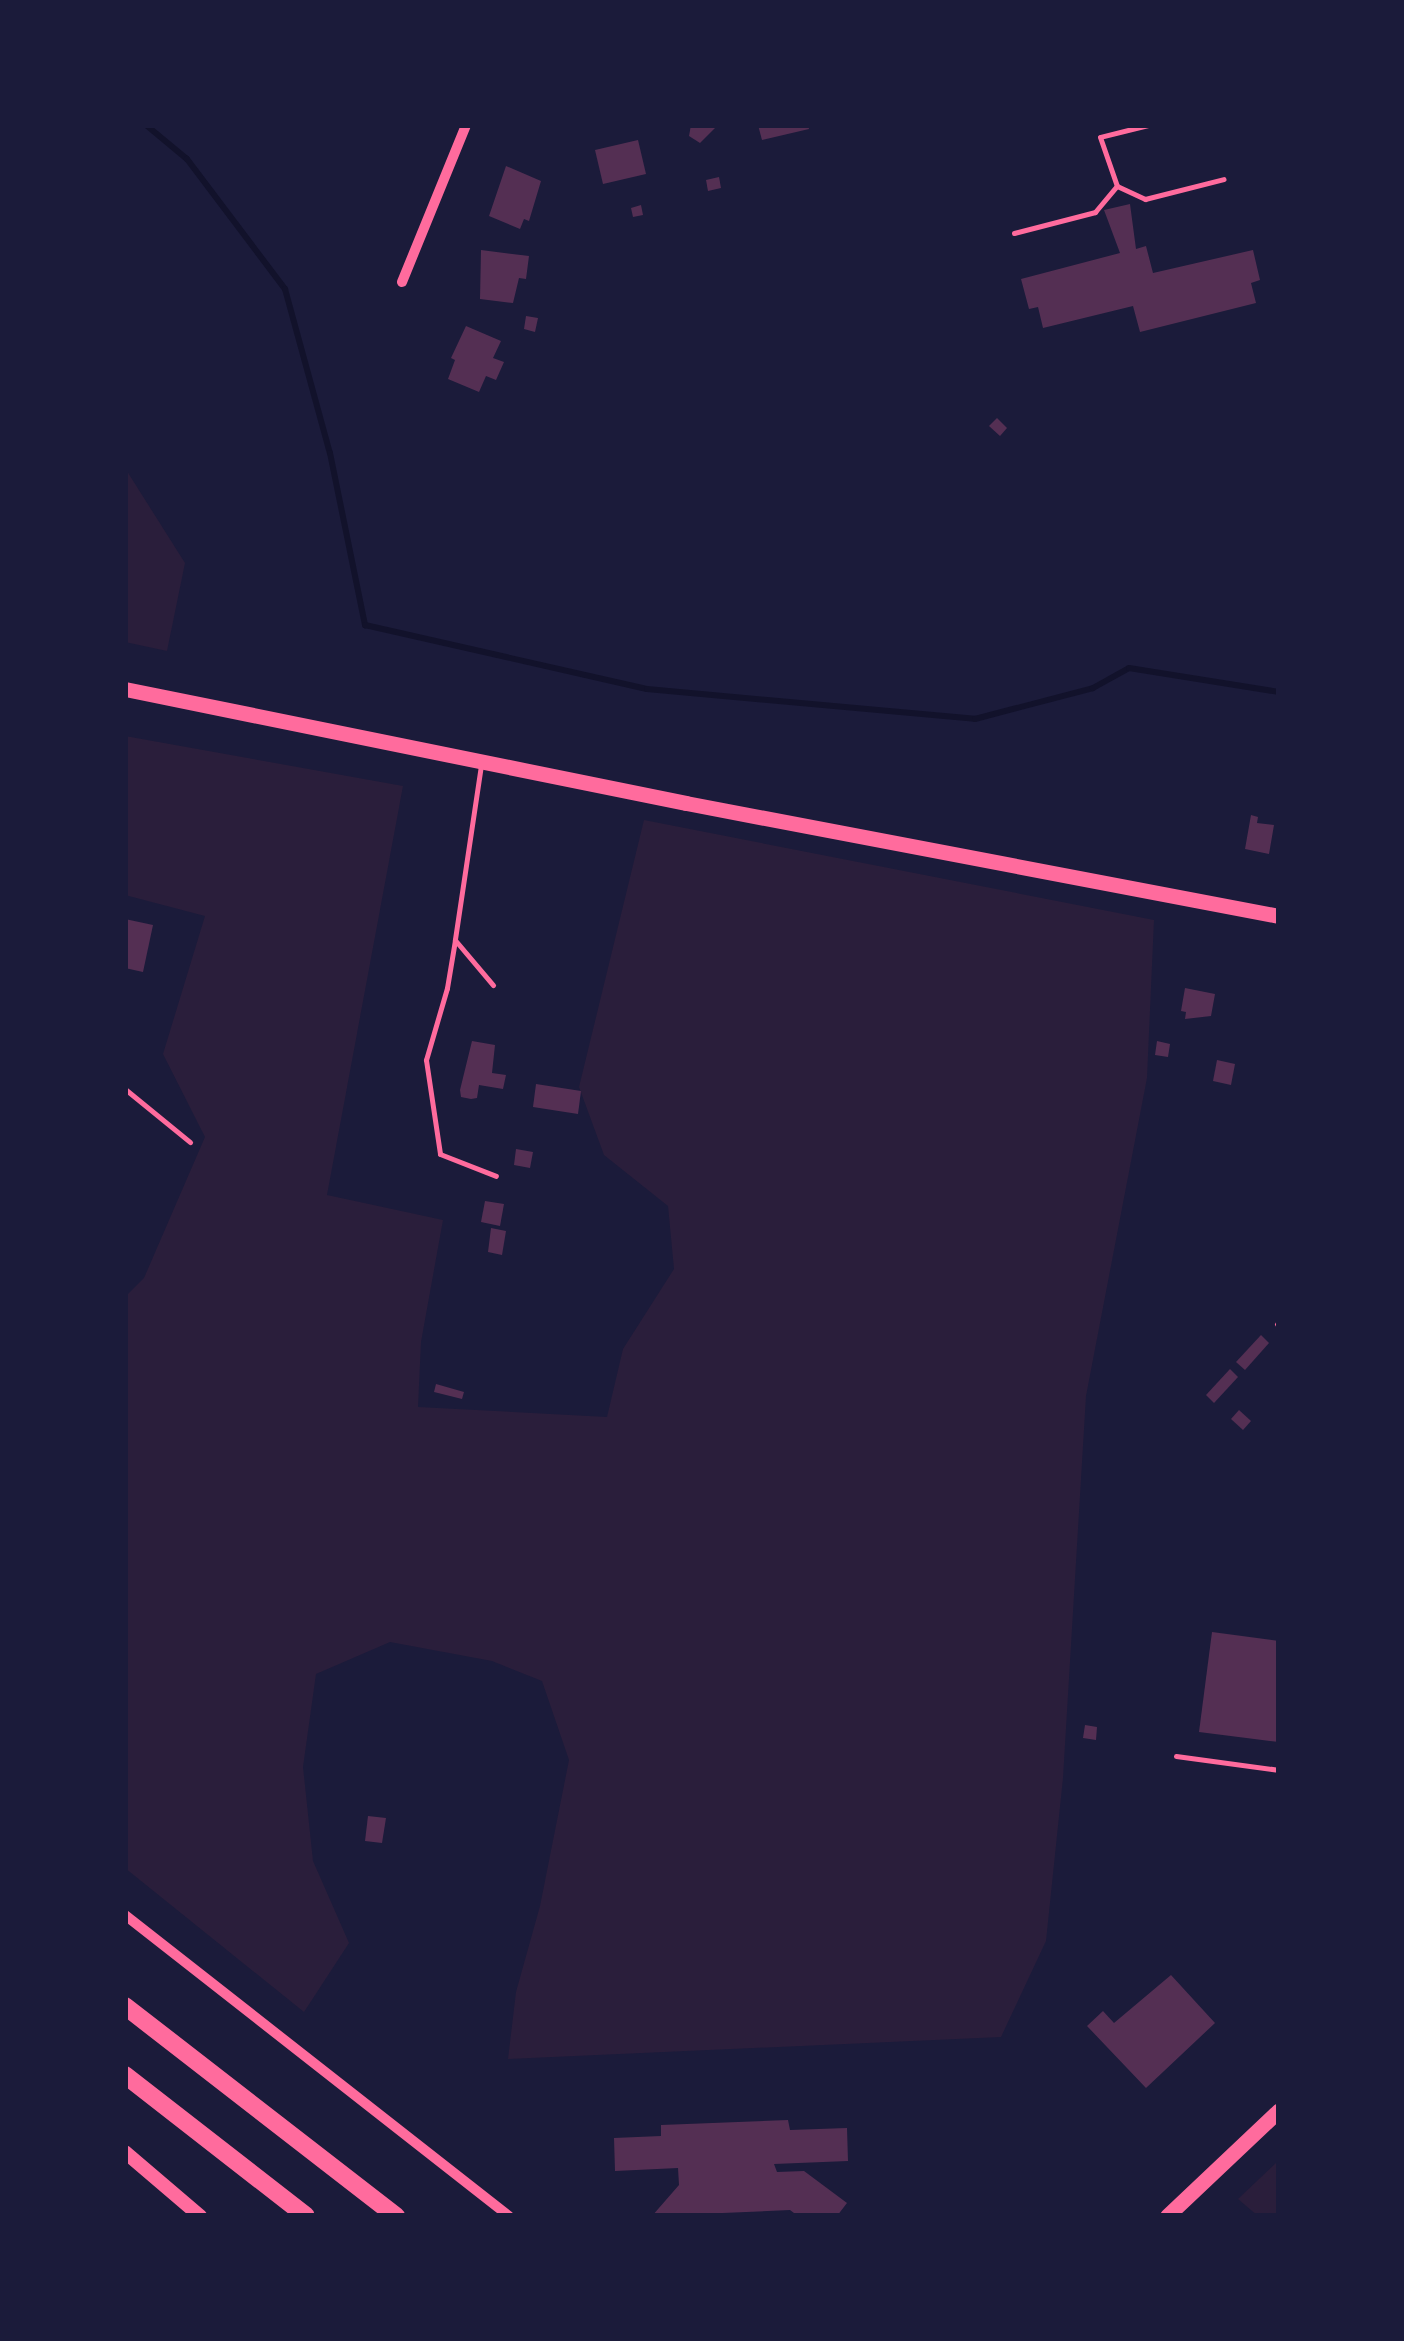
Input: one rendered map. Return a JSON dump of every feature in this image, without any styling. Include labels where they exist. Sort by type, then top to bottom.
[{"type":"highway","points":[[125,2006],[396,2216]]},
{"type":"highway","points":[[125,2075],[306,2216]]},
{"type":"main road","points":[[125,689],[1279,916]]},
{"type":"main road","points":[[1166,2216],[1279,2110]]},
{"type":"street","points":[[402,282],[466,125]]},
{"type":"street","points":[[125,1914],[509,2216]]},
{"type":"street","points":[[125,2152],[200,2216]]},
{"type":"lane","points":[[1148,125],[1100,137],[1117,186],[1145,199],[1224,179]]},
{"type":"lane","points":[[1014,233],[1095,212],[1117,186]]},
{"type":"lane","points":[[482,762],[447,988],[426,1060],[440,1154],[496,1176]]},
{"type":"lane","points":[[455,940],[493,984]]},
{"type":"lane","points":[[125,1090],[190,1142]]},
{"type":"lane","points":[[1176,1756],[1279,1770]]},
{"type":"shaded area","points":[[125,468],[185,563],[167,651],[125,642]]},
{"type":"shaded area","points":[[125,736],[403,786],[327,1195],[443,1220],[421,1342],[418,1407],[607,1417],[623,1349],[674,1269],[668,1206],[604,1155],[579,1087],[644,820],[1154,920],[1147,1078],[1086,1396],[1063,1778],[1046,1941],[1001,2037],[508,2059],[516,1992],[540,1906],[569,1760],[542,1681],[492,1661],[390,1642],[316,1674],[303,1767],[313,1861],[349,1943],[304,2012],[125,1868],[125,1297],[144,1278],[205,1137],[163,1054],[205,916],[125,895]]},
{"type":"shaded area","points":[[1277,2162],[1279,2216],[1258,2216],[1238,2199]]},
{"type":"building","points":[[691,125],[718,125],[700,143],[689,136]]},
{"type":"building","points":[[758,125],[808,125],[809,129],[762,140]]},
{"type":"building","points":[[638,140],[646,174],[603,184],[595,150]]},
{"type":"building","points":[[506,166],[541,181],[529,221],[524,219],[520,229],[489,216]]},
{"type":"building","points":[[719,177],[721,188],[708,191],[706,180]]},
{"type":"building","points":[[1130,204],[1136,249],[1146,246],[1153,273],[1253,250],[1260,280],[1251,283],[1256,303],[1140,332],[1133,306],[1043,328],[1038,307],[1029,309],[1021,279],[1120,253],[1104,210]]},
{"type":"building","points":[[641,205],[643,215],[633,217],[631,208]]},
{"type":"building","points":[[481,250],[529,256],[526,279],[519,278],[513,303],[480,299]]},
{"type":"building","points":[[526,316],[538,318],[535,332],[524,329]]},
{"type":"building","points":[[466,326],[501,341],[493,358],[504,362],[496,380],[486,376],[479,392],[448,379],[455,360],[451,358]]},
{"type":"building","points":[[997,418],[1007,428],[1000,436],[989,426]]},
{"type":"building","points":[[1251,815],[1258,817],[1257,823],[1274,825],[1269,854],[1245,849]]},
{"type":"building","points":[[125,919],[153,925],[143,972],[125,968]]},
{"type":"building","points":[[1185,988],[1215,994],[1211,1016],[1185,1019],[1186,1012],[1181,1011]]},
{"type":"building","points":[[472,1041],[495,1045],[492,1073],[506,1075],[503,1089],[479,1085],[477,1098],[471,1099],[461,1097],[460,1090]]},
{"type":"building","points":[[1157,1041],[1170,1044],[1168,1057],[1155,1055]]},
{"type":"building","points":[[1217,1060],[1235,1064],[1231,1085],[1213,1081]]},
{"type":"building","points":[[536,1084],[581,1091],[578,1114],[533,1107]]},
{"type":"building","points":[[516,1149],[533,1152],[530,1168],[514,1165]]},
{"type":"building","points":[[485,1201],[504,1204],[500,1226],[481,1222]]},
{"type":"building","points":[[491,1228],[506,1231],[502,1255],[488,1252]]},
{"type":"building","points":[[1261,1335],[1269,1343],[1245,1370],[1236,1362]]},
{"type":"building","points":[[1230,1369],[1238,1377],[1214,1403],[1206,1395]]},
{"type":"building","points":[[436,1384],[464,1392],[462,1399],[434,1392]]},
{"type":"building","points":[[1239,1410],[1251,1421],[1243,1430],[1231,1419]]},
{"type":"building","points":[[1212,1632],[1279,1641],[1279,1742],[1199,1732]]},
{"type":"building","points":[[1085,1725],[1097,1727],[1096,1740],[1083,1738]]},
{"type":"building","points":[[368,1816],[386,1818],[382,1843],[365,1841]]},
{"type":"building","points":[[1171,1975],[1215,2023],[1146,2088],[1087,2026],[1103,2011],[1114,2023]]},
{"type":"building","points":[[788,2120],[790,2130],[847,2128],[848,2161],[774,2164],[777,2172],[804,2171],[847,2203],[837,2216],[798,2216],[790,2210],[652,2216],[679,2185],[678,2168],[615,2171],[614,2138],[661,2136],[661,2125]]},
{"type":"waterway","points":[[146,125],[187,159],[285,289],[330,453],[365,625],[647,689],[975,719],[1093,688],[1129,668],[1279,692]]}]
